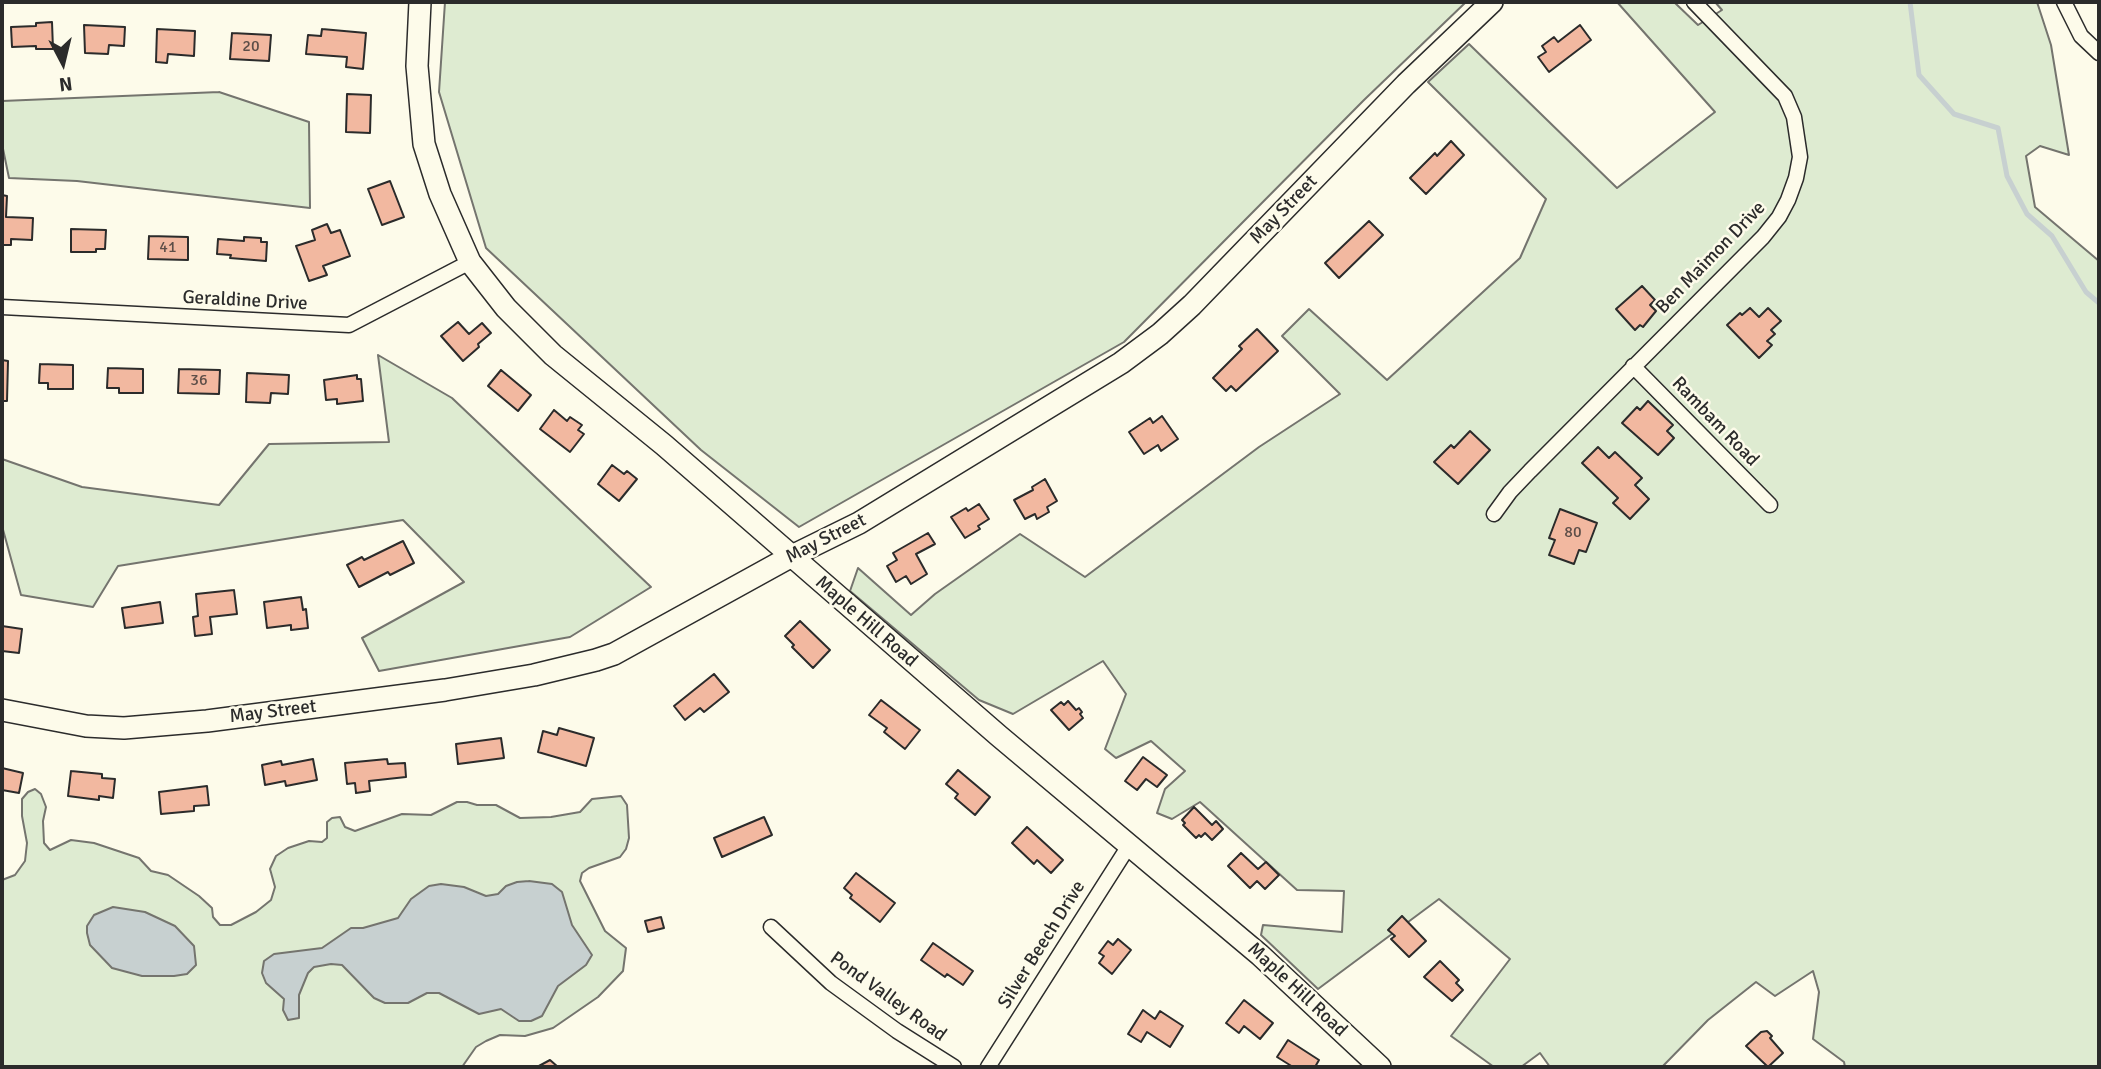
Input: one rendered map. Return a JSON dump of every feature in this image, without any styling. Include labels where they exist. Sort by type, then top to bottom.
[{"type":"street","name":"Maple Hill Road","points":[[420,2],[417,66],[424,144],[440,194],[470,262],[506,308],[553,355],[664,446],[989,727],[1260,954],[1376,1066]]},
{"type":"street","name":"May Street","points":[[2,710],[86,726],[141,726],[207,721],[534,675],[614,654],[790,557],[859,523],[1121,363],[1160,334],[1192,305],[1406,84],[1492,2]]},
{"type":"street","name":"Ben Maimon Drive","points":[[1494,514],[1510,492],[1763,237],[1779,216],[1796,178],[1800,157],[1798,135],[1785,96],[1694,2]]},
{"type":"street","points":[[2064,2],[2081,36],[2099,53]]},
{"type":"street","name":"Geraldine Drive","points":[[2,307],[349,326],[470,262]]},
{"type":"street","name":"Rambam Road","points":[[1633,366],[1770,505]]},
{"type":"street","name":"Silver Beech Drive","points":[[988,1067],[1130,844]]},
{"type":"street","name":"Pond Valley Road","points":[[771,927],[831,984],[954,1067]]},
{"type":"green space","points":[[445,2],[1466,2],[1364,100],[1124,342],[799,527],[701,450],[486,248],[439,92]]},
{"type":"green space","points":[[1617,2],[1674,2],[1698,25],[1722,10],[1715,2],[2037,2],[2051,45],[2069,155],[2040,146],[2026,156],[2035,207],[2099,261],[2099,1067],[1845,1067],[1844,1062],[1813,1039],[1819,992],[1813,971],[1775,996],[1756,982],[1708,1020],[1662,1067],[1550,1067],[1540,1053],[1521,1067],[1494,1067],[1451,1036],[1510,959],[1439,899],[1318,989],[1261,935],[1263,925],[1342,932],[1344,891],[1297,890],[1200,802],[1172,819],[1157,813],[1165,789],[1185,771],[1151,741],[1116,758],[1105,749],[1126,694],[1103,661],[1013,714],[979,700],[850,591],[858,568],[911,615],[935,594],[1020,534],[1085,577],[1259,447],[1340,394],[1282,336],[1309,309],[1387,380],[1520,258],[1546,199],[1428,82],[1469,44],[1617,188],[1715,112]]},
{"type":"green space","points":[[219,92],[309,122],[310,208],[77,181],[9,178],[2,144],[2,101]]},
{"type":"green space","points":[[378,355],[452,398],[651,587],[570,637],[379,671],[362,638],[464,582],[403,520],[118,566],[93,607],[21,595],[2,526],[2,459],[82,487],[219,505],[269,444],[389,442]]},
{"type":"green space","points":[[35,789],[41,794],[46,807],[43,821],[44,843],[50,850],[71,840],[94,843],[139,858],[151,871],[168,875],[199,896],[212,908],[213,917],[220,925],[231,925],[256,912],[271,900],[275,887],[270,869],[276,856],[288,848],[309,841],[322,842],[327,838],[327,822],[332,818],[340,817],[345,827],[355,831],[402,814],[431,815],[457,802],[496,805],[520,818],[551,817],[580,812],[592,799],[621,796],[627,805],[629,838],[626,849],[620,857],[589,868],[582,873],[580,881],[605,931],[626,948],[623,971],[598,997],[553,1028],[525,1036],[500,1035],[486,1041],[476,1047],[462,1067],[2,1067],[2,880],[15,875],[25,861],[27,843],[22,799]]},
{"type":"shaded area","points":[[517,882],[552,884],[562,892],[572,925],[592,955],[586,965],[558,986],[542,1016],[531,1021],[519,1021],[501,1009],[479,1014],[439,993],[427,993],[408,1003],[385,1003],[374,998],[342,965],[331,964],[314,967],[308,973],[299,995],[299,1018],[288,1020],[283,1010],[284,999],[266,983],[262,973],[264,961],[274,954],[322,948],[351,928],[363,928],[398,918],[411,899],[429,886],[441,884],[464,887],[486,896],[498,894],[506,886]]},
{"type":"shaded area","points":[[113,907],[145,912],[175,926],[194,946],[196,965],[187,974],[174,976],[142,976],[112,968],[90,945],[87,926],[94,915]]},
{"type":"building","points":[[52,22],[53,49],[36,49],[36,46],[12,47],[11,27]]},
{"type":"building","points":[[84,25],[125,27],[124,46],[109,45],[108,54],[85,53]]},
{"type":"building","points":[[1580,25],[1591,40],[1549,72],[1538,57],[1546,52],[1542,46],[1554,37],[1558,42]]},
{"type":"building","points":[[157,29],[195,31],[194,56],[168,54],[167,63],[156,62]]},
{"type":"building","points":[[322,29],[366,33],[363,69],[346,67],[347,57],[306,54],[308,35],[321,36]]},
{"type":"building","points":[[232,33],[271,35],[269,61],[230,59]]},
{"type":"building","points":[[347,94],[371,95],[370,133],[346,132]]},
{"type":"building","points":[[1451,141],[1464,155],[1426,194],[1410,178]]},
{"type":"building","points":[[390,181],[404,217],[382,225],[368,189]]},
{"type":"building","points":[[2,195],[7,196],[6,217],[33,218],[32,240],[11,239],[11,245],[2,245]]},
{"type":"building","points":[[1369,221],[1383,235],[1339,278],[1325,263]]},
{"type":"building","points":[[327,224],[331,233],[340,230],[350,256],[323,266],[327,275],[309,281],[296,246],[315,240],[312,230]]},
{"type":"building","points":[[71,229],[106,230],[105,249],[96,249],[96,252],[71,252]]},
{"type":"building","points":[[149,236],[188,237],[188,260],[148,259]]},
{"type":"building","points":[[244,237],[261,238],[261,242],[267,242],[266,261],[230,258],[231,255],[217,254],[218,239],[244,241]]},
{"type":"building","points":[[1642,286],[1655,300],[1650,305],[1656,311],[1643,327],[1640,325],[1635,330],[1616,309]]},
{"type":"building","points":[[1750,308],[1759,317],[1768,308],[1781,321],[1771,330],[1775,334],[1767,341],[1772,345],[1759,358],[1727,325]]},
{"type":"building","points":[[458,322],[469,334],[482,323],[491,333],[463,361],[441,336]]},
{"type":"building","points":[[1257,329],[1278,351],[1236,391],[1231,386],[1226,391],[1213,378],[1242,349],[1239,346]]},
{"type":"building","points":[[2,360],[8,361],[7,401],[2,401]]},
{"type":"building","points":[[40,364],[73,365],[73,389],[48,389],[48,383],[39,383]]},
{"type":"building","points":[[108,368],[143,369],[143,393],[119,393],[119,388],[107,388]]},
{"type":"building","points":[[179,369],[220,370],[219,394],[178,393]]},
{"type":"building","points":[[501,370],[531,395],[518,411],[488,386]]},
{"type":"building","points":[[247,373],[289,375],[288,394],[271,393],[270,403],[246,402]]},
{"type":"building","points":[[357,375],[357,379],[361,379],[363,401],[337,404],[337,399],[326,400],[324,380]]},
{"type":"building","points":[[1648,401],[1673,425],[1667,431],[1674,438],[1658,455],[1622,423],[1637,407],[1640,410]]},
{"type":"building","points":[[554,410],[567,421],[570,417],[582,425],[578,430],[584,434],[570,452],[540,429]]},
{"type":"building","points":[[1162,416],[1178,439],[1161,451],[1158,445],[1144,454],[1129,432],[1150,418],[1153,423]]},
{"type":"building","points":[[1470,431],[1490,450],[1458,484],[1434,462],[1451,445],[1454,448]]},
{"type":"building","points":[[1598,447],[1609,458],[1615,452],[1642,478],[1635,485],[1649,499],[1630,519],[1613,503],[1618,498],[1582,463]]},
{"type":"building","points":[[612,465],[637,479],[619,501],[598,484]]},
{"type":"building","points":[[1045,479],[1057,501],[1047,507],[1049,512],[1037,519],[1035,514],[1025,519],[1014,500],[1033,490],[1032,487]]},
{"type":"building","points":[[979,504],[989,519],[978,526],[980,529],[965,538],[951,517]]},
{"type":"building","points":[[1560,509],[1597,523],[1586,552],[1579,550],[1574,564],[1549,555],[1555,540],[1549,538]]},
{"type":"building","points":[[928,533],[935,544],[916,554],[927,574],[911,584],[906,576],[896,582],[887,566],[897,560],[893,553]]},
{"type":"building","points":[[403,541],[414,563],[390,575],[388,572],[359,587],[347,565],[362,557],[364,560]]},
{"type":"building","points":[[234,590],[237,614],[210,617],[212,634],[195,636],[193,617],[198,616],[196,594]]},
{"type":"building","points":[[301,597],[303,610],[306,609],[308,628],[291,630],[291,625],[267,628],[264,602]]},
{"type":"building","points":[[160,602],[163,623],[125,628],[122,608]]},
{"type":"building","points":[[800,621],[830,650],[813,668],[785,636]]},
{"type":"building","points":[[2,626],[22,629],[19,653],[2,651]]},
{"type":"building","points":[[714,674],[729,692],[704,712],[700,708],[685,720],[674,706]]},
{"type":"building","points":[[881,700],[920,730],[905,749],[884,732],[887,728],[869,715]]},
{"type":"building","points":[[1068,701],[1076,710],[1079,708],[1083,718],[1069,730],[1051,710],[1061,702],[1064,705]]},
{"type":"building","points":[[559,728],[594,738],[586,766],[538,752],[543,731],[557,735]]},
{"type":"building","points":[[501,738],[504,758],[458,764],[456,744]]},
{"type":"building","points":[[1143,757],[1167,775],[1157,787],[1146,779],[1137,790],[1125,781]]},
{"type":"building","points":[[313,759],[317,780],[286,786],[285,781],[265,785],[262,765],[281,761],[282,765]]},
{"type":"building","points":[[387,759],[388,764],[405,763],[406,777],[369,781],[370,791],[356,793],[355,783],[347,784],[345,763]]},
{"type":"building","points":[[2,768],[23,773],[19,793],[2,790]]},
{"type":"building","points":[[958,770],[990,797],[975,815],[955,798],[958,794],[946,784]]},
{"type":"building","points":[[71,771],[102,774],[102,778],[115,779],[113,798],[99,796],[99,800],[68,796]]},
{"type":"building","points":[[207,786],[209,805],[194,806],[194,811],[161,814],[159,792]]},
{"type":"building","points":[[1194,807],[1212,825],[1216,821],[1223,829],[1212,840],[1205,833],[1196,838],[1183,825],[1185,823],[1182,820]]},
{"type":"building","points":[[764,817],[772,835],[722,857],[714,838]]},
{"type":"building","points":[[1027,827],[1063,860],[1051,873],[1037,860],[1034,864],[1012,843]]},
{"type":"building","points":[[1241,853],[1258,869],[1266,862],[1279,875],[1265,889],[1257,881],[1250,888],[1228,866]]},
{"type":"building","points":[[856,873],[895,903],[880,922],[850,898],[852,895],[844,888]]},
{"type":"building","points":[[1402,916],[1426,941],[1409,957],[1391,939],[1395,936],[1388,930]]},
{"type":"building","points":[[661,917],[664,928],[648,932],[645,921]]},
{"type":"building","points":[[1118,939],[1131,950],[1112,974],[1099,963],[1104,956],[1099,953],[1108,941],[1113,945]]},
{"type":"building","points":[[933,943],[973,971],[963,985],[947,974],[945,977],[921,960]]},
{"type":"building","points":[[1440,961],[1459,980],[1456,983],[1463,990],[1452,1001],[1424,977]]},
{"type":"building","points":[[1244,1000],[1273,1023],[1260,1039],[1244,1026],[1239,1033],[1226,1023]]},
{"type":"building","points":[[1143,1010],[1155,1019],[1160,1011],[1183,1026],[1170,1047],[1147,1032],[1141,1042],[1128,1034]]},
{"type":"building","points":[[1767,1031],[1783,1053],[1768,1067],[1746,1046],[1761,1032]]},
{"type":"building","points":[[1288,1040],[1319,1060],[1315,1067],[1293,1067],[1277,1057]]},
{"type":"building","points":[[550,1060],[558,1067],[537,1067]]},
{"type":"waterway","points":[[1910,2],[1919,75],[1954,114],[1998,128],[2007,176],[2027,214],[2052,236],[2086,292],[2099,303]]}]
